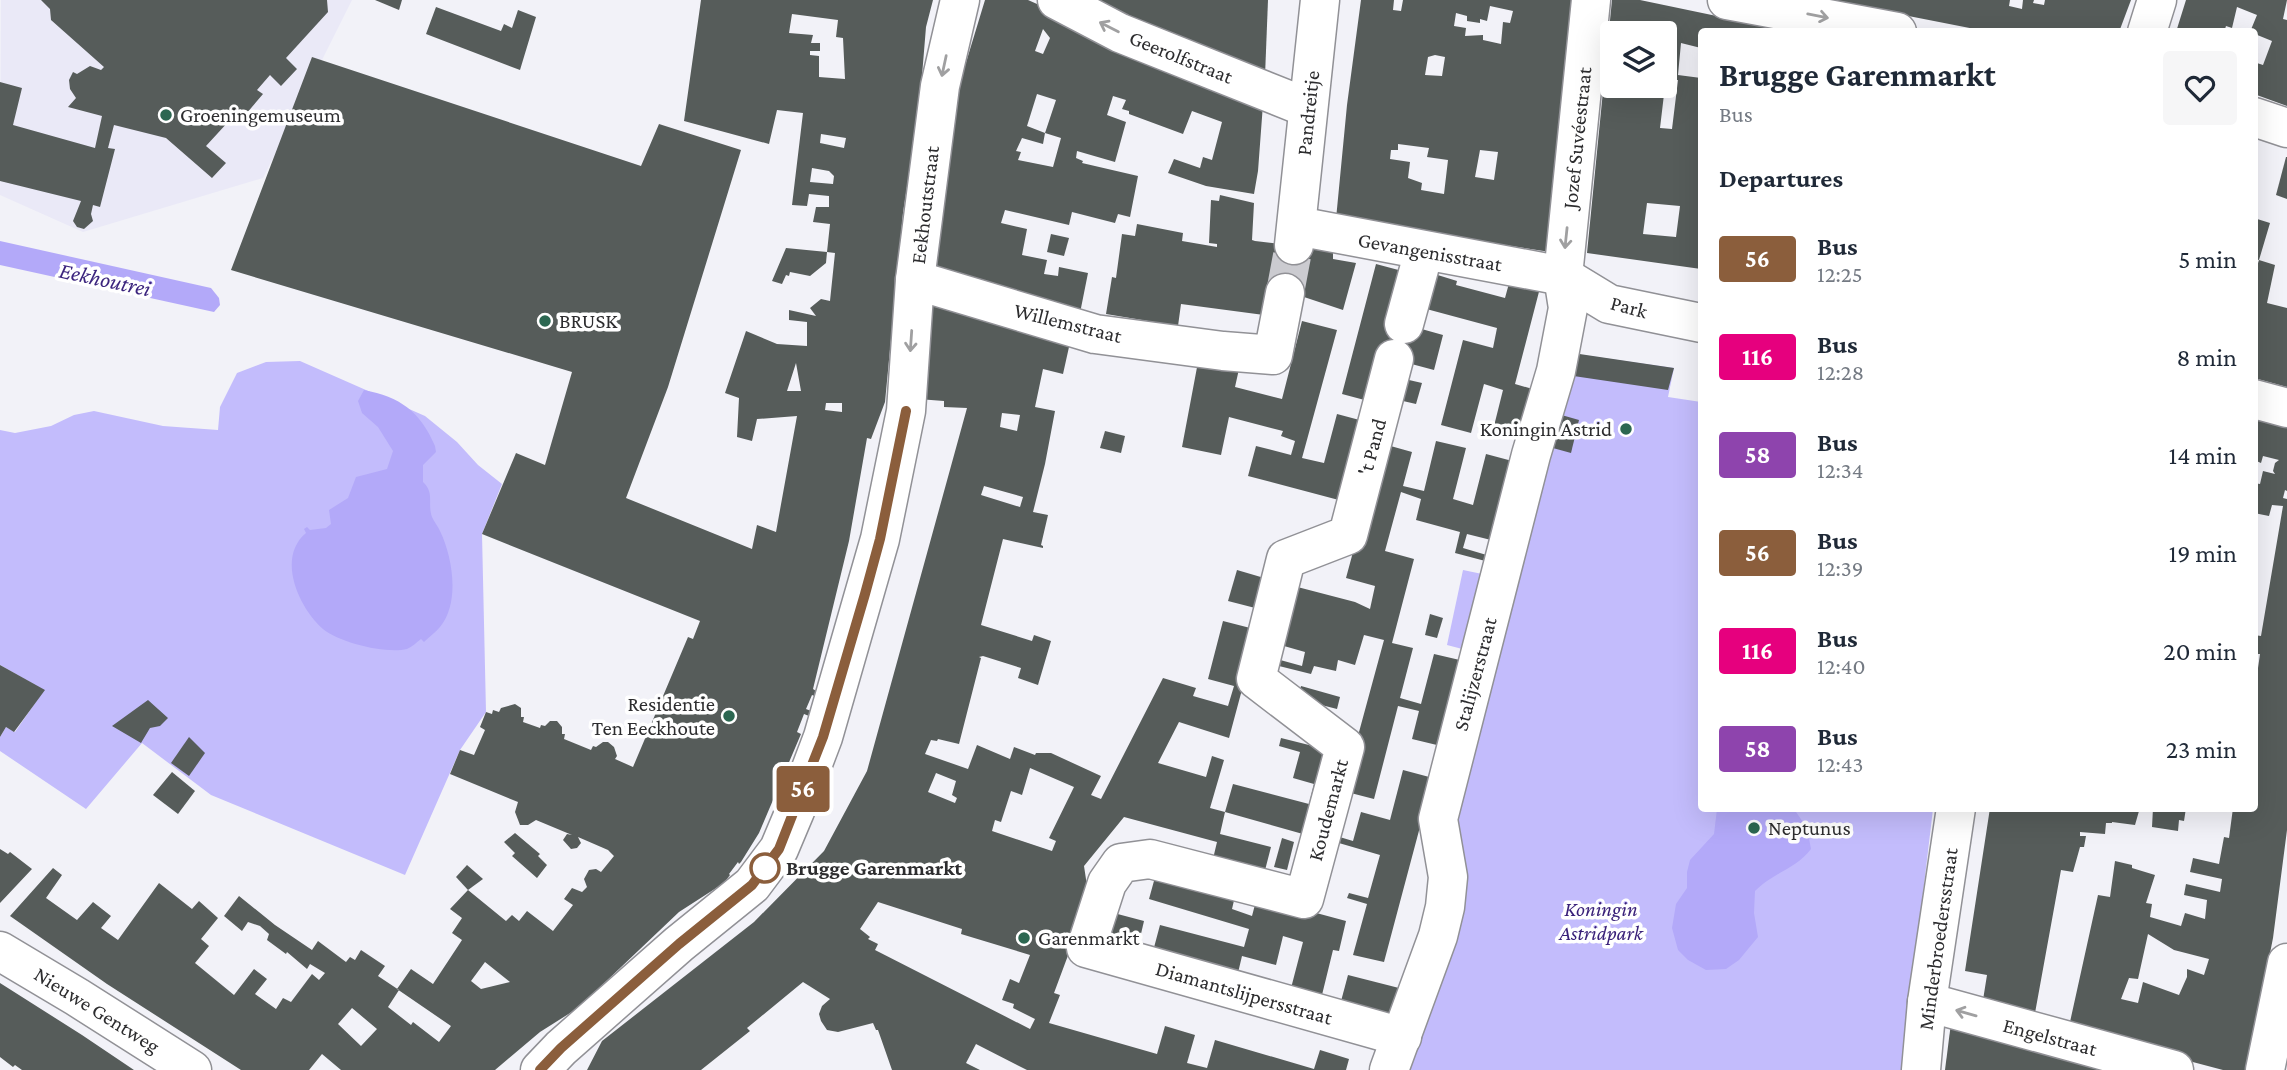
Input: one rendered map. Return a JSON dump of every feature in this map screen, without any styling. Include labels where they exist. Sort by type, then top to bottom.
[{"type":"street","name":"Eekhoutstraat","points":[[540,1070],[561,1048],[679,944],[752,885],[779,849],[823,737],[880,539],[906,411],[915,279],[940,86],[960,0]]},
{"type":"street","name":"Geerolfstraat","points":[[1057,0],[1120,33],[1308,108]]},
{"type":"street","name":"Pandreitje","points":[[1295,236],[1320,0]]},
{"type":"street","name":"Jozef Suvéestraat","points":[[1563,276],[1591,0]]},
{"type":"street","points":[[1727,0],[1876,28]]},
{"type":"street","points":[[2148,28],[2157,0]]},
{"type":"street","points":[[2258,118],[2287,128]]},
{"type":"street","name":"Gevangenisstraat","points":[[1295,236],[1424,251],[1563,276]]},
{"type":"street","name":"'t Pand","points":[[1286,558],[1348,535],[1424,251]]},
{"type":"street","name":"Park","points":[[1563,276],[1609,304],[1698,322]]},
{"type":"street","name":"Stalijzerstraat","points":[[1395,1054],[1438,936],[1445,907],[1448,877],[1438,820],[1531,455],[1556,371],[1568,308],[1563,276]]},
{"type":"street","name":"Willemstraat","points":[[915,279],[1095,334],[1273,355],[1285,293]]},
{"type":"street","points":[[2258,400],[2287,408]]},
{"type":"street","name":"Koudemarkt","points":[[1086,948],[1107,883],[1121,863],[1150,859],[1304,899],[1345,747],[1256,679],[1286,558]]},
{"type":"street","name":"Minderbroedersstraat","points":[[1921,1070],[1927,1002],[1955,812]]},
{"type":"street","name":"Diamantslijpersstraat","points":[[1086,948],[1395,1054]]},
{"type":"street","name":"Nieuwe Gentweg","points":[[0,951],[77,996],[192,1070]]},
{"type":"street","points":[[2265,1070],[2287,963]]},
{"type":"street","name":"Engelstraat","points":[[1927,1002],[2174,1070]]},
{"type":"shaded area","points":[[1,0],[352,0],[263,178],[83,232],[0,195]]},
{"type":"green space","name":"Koningin Astridpark","points":[[1568,353],[1674,368],[1668,397],[1698,402],[1698,812],[1933,812],[1902,1070],[1395,1070],[1447,837]]},
{"type":"green space","points":[[300,361],[425,416],[502,484],[482,534],[486,712],[460,750],[405,875],[211,795],[142,743],[86,809],[0,751],[0,737],[6,727],[15,732],[44,690],[0,665],[0,430],[15,433],[51,426],[74,415],[94,411],[163,426],[218,430],[220,407],[237,373],[266,362]]},
{"type":"green space","points":[[1463,570],[1487,575],[1470,651],[1447,645]]},
{"type":"water","name":"Eekhoutrei","points":[[0,241],[211,288],[219,298],[220,305],[214,312],[0,265]]},
{"type":"water","points":[[364,390],[388,397],[407,408],[423,423],[436,452],[423,465],[423,482],[429,490],[432,517],[445,542],[451,567],[452,593],[450,606],[440,627],[424,642],[421,639],[407,649],[387,650],[364,646],[331,634],[314,620],[306,609],[294,582],[293,556],[297,543],[306,533],[304,529],[326,528],[331,524],[329,510],[348,498],[356,477],[387,469],[393,451],[378,427],[362,413],[358,401]]},
{"type":"water","points":[[1717,812],[1796,812],[1807,828],[1811,849],[1799,861],[1755,891],[1754,913],[1758,937],[1739,960],[1726,969],[1706,970],[1688,960],[1678,950],[1672,928],[1676,904],[1687,888],[1690,860],[1714,834]]},
{"type":"building","name":"Groeningemuseum","points":[[41,0],[327,0],[328,12],[286,58],[297,69],[281,86],[270,75],[257,90],[263,94],[246,114],[240,109],[206,146],[226,163],[212,178],[166,138],[114,125],[108,148],[115,149],[100,207],[93,205],[93,221],[84,229],[77,227],[73,221],[81,201],[0,181],[0,82],[22,88],[13,125],[95,148],[102,116],[68,107],[76,98],[70,89],[69,80],[73,72],[77,74],[90,66],[101,70],[104,67],[51,20],[50,9]]},
{"type":"building","points":[[375,0],[402,0],[399,10]]},
{"type":"building","points":[[701,0],[933,0],[926,27],[920,100],[903,213],[885,402],[871,439],[867,438],[849,541],[813,689],[819,693],[817,697],[812,695],[806,709],[811,711],[809,716],[804,714],[797,732],[801,734],[759,833],[724,883],[679,912],[578,1008],[540,1032],[495,1070],[341,1070],[322,1054],[309,1070],[241,1070],[107,984],[10,916],[53,868],[62,875],[46,898],[77,920],[93,902],[111,916],[101,928],[118,940],[159,883],[192,909],[199,901],[218,918],[201,939],[209,946],[195,963],[234,995],[254,969],[267,979],[255,994],[276,1009],[283,998],[291,1002],[312,974],[319,980],[325,973],[310,964],[307,969],[287,952],[286,954],[267,940],[269,934],[260,926],[248,922],[242,931],[224,916],[239,896],[312,950],[318,941],[346,962],[350,957],[355,960],[361,950],[385,966],[378,976],[397,989],[411,969],[433,984],[462,940],[452,933],[462,918],[450,909],[468,890],[506,921],[512,915],[519,921],[527,911],[553,931],[573,905],[564,899],[572,888],[582,892],[587,887],[584,879],[589,870],[596,869],[601,872],[614,856],[608,850],[578,837],[581,843],[577,848],[571,849],[563,840],[567,834],[572,835],[536,820],[528,825],[520,825],[515,812],[518,802],[450,774],[460,750],[474,755],[485,730],[480,727],[486,712],[492,714],[493,710],[499,712],[501,708],[515,704],[521,708],[523,722],[540,728],[550,721],[557,721],[562,727],[562,734],[565,734],[564,739],[591,750],[593,746],[608,742],[614,747],[617,756],[615,759],[633,767],[688,637],[693,639],[700,621],[482,534],[516,453],[545,465],[572,372],[231,270],[312,57],[641,166],[659,124],[741,150],[668,387],[626,498],[752,549],[757,525],[776,532],[797,416],[757,419],[752,441],[737,437],[739,398],[725,393],[746,331],[777,344],[807,346],[807,322],[789,320],[789,310],[816,316],[810,308],[821,299],[830,301],[835,253],[827,252],[830,224],[813,222],[816,207],[829,207],[829,196],[809,194],[807,206],[792,205],[803,113],[777,110],[769,144],[684,121]],"holes":[[[792,14],[838,20],[836,37],[843,38],[845,79],[819,77],[819,56],[810,55],[810,51],[820,51],[820,43],[811,43],[813,35],[789,33]],[[821,134],[846,138],[844,148],[820,143]],[[812,168],[829,171],[834,176],[833,184],[810,182]],[[796,363],[801,391],[787,391]],[[826,403],[842,403],[842,412],[825,410]],[[485,962],[510,982],[481,989],[471,981]],[[399,990],[451,1026],[439,1042],[388,1007]],[[352,1008],[377,1029],[361,1046],[338,1024]]]},
{"type":"building","points":[[985,0],[1028,0],[1263,104],[1254,194],[1206,186],[1168,173],[1174,159],[1200,168],[1203,157],[1212,160],[1222,122],[1192,111],[1183,134],[1129,114],[1129,111],[1122,109],[1126,100],[1113,96],[1107,115],[1126,122],[1115,162],[1077,151],[1076,158],[1083,161],[1082,163],[1138,176],[1130,217],[1118,214],[1115,223],[1072,212],[1069,225],[1005,210],[1001,223],[1027,229],[1022,255],[1047,260],[1044,274],[1058,276],[1059,267],[1088,273],[1080,313],[934,276],[954,102]],"holes":[[[1043,29],[1050,38],[1043,54],[1035,51]],[[1037,94],[1056,100],[1045,133],[1027,126]],[[1045,133],[1061,138],[1053,167],[1018,160],[1021,152],[1016,151],[1022,138],[1043,144]]]},
{"type":"building","points":[[1080,0],[1268,0],[1265,76]]},
{"type":"building","points":[[1361,0],[1394,0],[1393,10],[1401,11],[1403,0],[1574,0],[1550,252],[1336,219]],"holes":[[[1490,6],[1513,11],[1510,23],[1503,22],[1501,44],[1483,40],[1483,35],[1465,36],[1466,28],[1454,26],[1456,13],[1467,16],[1467,21],[1487,21]],[[1428,57],[1445,57],[1442,76],[1425,75]],[[1398,144],[1429,148],[1427,157],[1448,160],[1444,194],[1421,190],[1422,183],[1408,178],[1410,162],[1390,159],[1391,150],[1398,150]],[[1480,150],[1498,152],[1494,180],[1475,177]]]},
{"type":"building","points":[[1612,0],[1640,0],[1774,28],[1698,28],[1698,47],[1681,43],[1678,75],[1698,78],[1698,269],[1587,253],[1602,98],[1664,98],[1660,128],[1672,129],[1677,98],[1677,21],[1610,21]],"holes":[[[1647,203],[1680,206],[1676,237],[1643,234]]]},
{"type":"building","points":[[1827,0],[2010,0],[2009,6],[2022,9],[2023,0],[2034,0],[2033,3],[2044,5],[2045,0],[2131,0],[2120,28],[1970,28]]},
{"type":"building","points":[[2186,0],[2287,0],[2283,19],[2287,20],[2287,106],[2258,95],[2258,63],[2263,65],[2272,41],[2258,35],[2258,28],[2252,28],[2257,15],[2237,7],[2232,28],[2177,28]]},
{"type":"building","points":[[436,7],[501,31],[504,24],[512,28],[518,10],[536,17],[520,70],[426,34]]},
{"type":"building","points":[[2287,157],[2287,199],[2276,195]]},
{"type":"building","points":[[1220,195],[1254,203],[1252,240],[1333,250],[1333,259],[1356,263],[1343,310],[1301,296],[1264,315],[1181,304],[1178,326],[1106,314],[1112,277],[1116,278],[1122,234],[1135,236],[1137,224],[1183,233],[1182,241],[1217,247],[1217,244],[1209,243],[1211,200],[1219,201]]},
{"type":"building","points":[[2258,219],[2270,223],[2258,260]]},
{"type":"building","points":[[1051,234],[1069,238],[1064,256],[1047,252]]},
{"type":"building","points":[[786,248],[827,252],[826,263],[810,276],[790,272],[782,284],[772,281]]},
{"type":"building","points":[[2259,260],[2275,265],[2267,303],[2287,308],[2287,387],[2258,379]]},
{"type":"building","points":[[1376,264],[1406,272],[1393,321],[1443,335],[1434,370],[1404,362],[1372,402],[1342,394]]},
{"type":"building","points":[[1428,272],[1457,281],[1456,285],[1505,298],[1511,276],[1541,284],[1515,384],[1536,390],[1522,441],[1492,434],[1503,390],[1484,384],[1471,433],[1441,425],[1463,340],[1493,348],[1497,328],[1419,307]]},
{"type":"building","points":[[932,295],[1071,338],[1063,374],[1043,369],[1035,407],[1055,411],[1033,512],[1048,515],[1041,545],[1043,548],[1003,539],[981,625],[1032,641],[1034,635],[1051,641],[1038,685],[1018,678],[1021,668],[979,657],[981,658],[959,744],[931,740],[925,754],[968,769],[977,745],[1010,759],[1014,747],[1035,755],[1051,753],[1101,776],[1091,795],[1101,799],[1163,678],[1196,688],[1193,696],[1228,706],[1234,686],[1208,679],[1223,621],[1258,630],[1229,738],[1179,722],[1158,763],[1206,777],[1212,756],[1224,760],[1210,808],[1225,812],[1220,834],[1271,847],[1263,878],[1212,863],[1217,842],[1124,817],[1084,866],[1089,899],[1054,993],[1060,995],[1049,1023],[1157,1054],[1165,1026],[1195,1035],[1187,1063],[1207,1068],[1215,1040],[1314,1069],[1320,1050],[1349,1059],[1346,1070],[1027,1070],[976,1044],[966,1063],[980,1070],[892,1070],[873,1023],[838,1032],[827,1030],[819,1014],[822,1006],[830,999],[803,982],[747,1028],[750,1031],[701,1070],[587,1070],[602,1041],[754,922],[824,851],[867,771],[967,408],[944,407],[944,401],[918,399]],"holes":[[[1002,413],[1020,415],[1017,431],[1000,427]],[[984,486],[1023,497],[1020,507],[981,495]],[[1030,768],[1074,787],[1049,838],[1056,841],[1052,851],[992,831],[995,820],[1001,822],[1011,791],[1022,795]],[[936,773],[956,781],[952,795],[957,798],[955,803],[928,792]],[[878,902],[962,929],[961,934],[1030,955],[1019,983],[1010,979],[1002,1000],[1014,1004],[1013,1008],[1035,1019],[1030,1029],[875,950],[878,944],[868,939],[870,937],[860,929]]]},
{"type":"building","points":[[1302,321],[1337,330],[1302,458],[1324,463],[1337,414],[1367,422],[1362,438],[1412,452],[1403,486],[1424,491],[1436,441],[1466,448],[1453,499],[1473,505],[1486,454],[1516,462],[1495,541],[1467,534],[1463,548],[1490,556],[1489,562],[1455,553],[1460,532],[1416,520],[1421,499],[1401,492],[1385,551],[1414,559],[1392,643],[1413,648],[1400,698],[1421,704],[1434,654],[1464,661],[1441,746],[1412,739],[1419,711],[1398,706],[1374,799],[1343,791],[1384,640],[1364,635],[1355,665],[1338,660],[1336,671],[1314,666],[1311,674],[1271,664],[1273,658],[1302,666],[1305,652],[1270,642],[1286,584],[1355,602],[1370,609],[1375,586],[1346,578],[1373,478],[1350,503],[1248,476],[1256,446],[1291,455],[1295,441],[1281,436],[1283,431],[1229,417],[1221,455],[1182,447],[1198,362],[1239,369],[1235,387],[1282,399]]},
{"type":"building","points":[[1566,352],[1674,368],[1668,390],[1560,374]]},
{"type":"building","points":[[1409,380],[1422,383],[1416,404],[1403,401]]},
{"type":"building","points":[[1551,412],[1579,420],[1571,453],[1542,445]]},
{"type":"building","points":[[2258,418],[2287,427],[2287,491],[2285,490],[2283,498],[2287,499],[2287,830],[2273,938],[2247,1070],[2223,1070],[2102,1038],[2104,1030],[2070,1022],[2098,895],[2110,897],[2115,861],[2155,875],[2146,903],[2152,904],[2150,917],[2181,926],[2185,913],[2205,919],[2207,900],[2184,895],[2186,884],[2220,892],[2222,879],[2190,872],[2193,858],[2219,864],[2224,837],[2229,838],[2232,812],[2258,812],[2258,636],[2261,636],[2283,506],[2272,505],[2269,516],[2258,514],[2258,484],[2263,471],[2275,474],[2275,463],[2279,460],[2263,456],[2261,463],[2258,462]],"holes":[[[2148,934],[2174,950],[2209,959],[2204,975],[2187,969],[2187,977],[2179,995],[2143,982],[2138,1003],[2121,999],[2129,978],[2138,979]]]},
{"type":"building","points":[[1105,431],[1125,436],[1121,453],[1100,448]]},
{"type":"building","points":[[1237,570],[1271,580],[1263,610],[1228,601]]},
{"type":"building","points":[[1430,614],[1443,618],[1437,638],[1425,635]]},
{"type":"building","points":[[0,665],[45,690],[14,732],[6,727],[0,737]]},
{"type":"building","points":[[1301,686],[1340,697],[1337,709],[1298,699]]},
{"type":"building","points":[[148,700],[168,718],[160,726],[150,728],[141,743],[112,726]]},
{"type":"building","points":[[189,737],[205,753],[189,776],[171,763]]},
{"type":"building","points":[[1281,738],[1333,751],[1310,836],[1225,812],[1233,784],[1309,804],[1314,784],[1293,778],[1300,752],[1279,746]]},
{"type":"building","points":[[1403,770],[1433,778],[1384,962],[1353,955],[1367,904],[1347,898],[1349,893],[1368,898],[1380,855],[1332,841],[1333,835],[1353,841],[1361,812],[1390,820]]},
{"type":"building","points":[[172,772],[195,791],[178,814],[153,795]]},
{"type":"building","points":[[1989,812],[2139,812],[2135,825],[2112,822],[2106,823],[2105,834],[2080,832],[2080,836],[2086,836],[2073,872],[2061,870],[2035,1013],[1983,1000],[1987,975],[1965,971]]},
{"type":"building","points":[[2153,812],[2185,812],[2184,821],[2179,820],[2178,831],[2152,827]]},
{"type":"building","points":[[515,833],[540,854],[538,856],[547,865],[537,878],[512,856],[515,853],[504,842]]},
{"type":"building","points":[[1282,838],[1294,842],[1287,870],[1274,867]]},
{"type":"building","points":[[0,849],[8,854],[10,852],[32,869],[0,903]]},
{"type":"building","points":[[467,865],[483,879],[468,890],[456,877]]},
{"type":"building","points":[[1157,870],[1236,892],[1232,909],[1252,916],[1257,897],[1346,921],[1339,951],[1333,950],[1321,999],[1290,992],[1303,942],[1283,936],[1276,965],[1242,956],[1237,977],[1152,955],[1160,925],[1244,947],[1249,929],[1149,899]]},
{"type":"building","points":[[1110,912],[1144,921],[1137,951],[1102,941]]},
{"type":"building","points":[[1348,975],[1399,988],[1392,1019],[1340,1005]]},
{"type":"building","points":[[0,983],[134,1070],[22,1070],[15,1065],[13,1067],[0,1057]]},
{"type":"building","points":[[1951,1023],[2113,1070],[1945,1070]]},
{"type":"tunnel","points":[[1285,293],[1294,245]]},
{"type":"bus line","name":"56","points":[[540,1070],[561,1048],[679,944],[752,885],[779,849],[823,737],[865,594],[880,539],[906,411]]},
{"type":"place","name":"Groeningemuseum","points":[[166,115]]},
{"type":"place","name":"BRUSK","points":[[545,321]]},
{"type":"place","name":"Koningin Astrid","points":[[1626,429]]},
{"type":"place","name":"Residentie Ten Eeckhoute","points":[[729,716]]},
{"type":"place","name":"Neptunus","points":[[1754,828]]},
{"type":"place","name":"Brugge Garenmarkt","points":[[765,868]]},
{"type":"place","name":"Garenmarkt","points":[[1024,938]]}]
